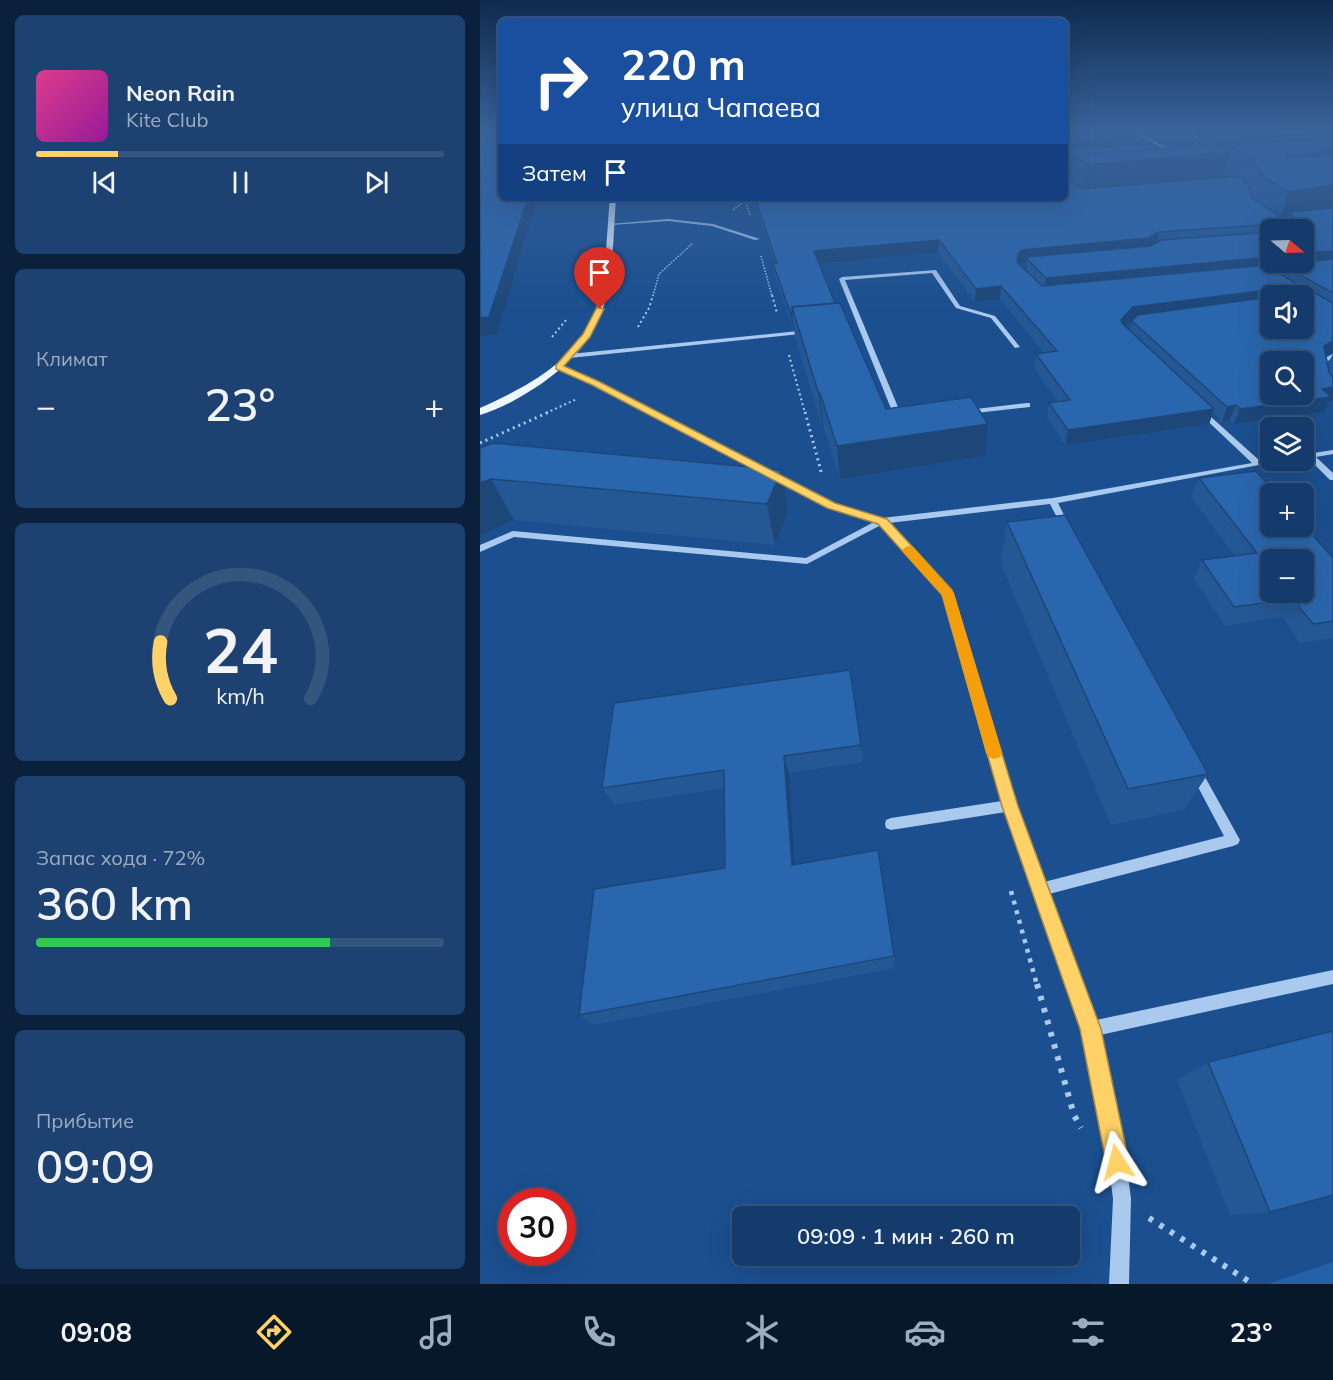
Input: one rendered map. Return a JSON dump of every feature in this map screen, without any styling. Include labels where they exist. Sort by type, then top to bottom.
[{"type":"main road","points":[[480,412],[522,391],[559,367],[587,335],[600,309],[613,201]]},
{"type":"street","points":[[610,224],[668,220],[713,225],[757,239]]},
{"type":"street","points":[[911,419],[900,421],[842,279],[934,271],[958,307],[993,317],[1017,347]]},
{"type":"street","points":[[851,328],[862,326]]},
{"type":"street","points":[[570,356],[817,331]]},
{"type":"street","points":[[1333,356],[1322,362],[1324,377],[1333,395]]},
{"type":"street","points":[[559,367],[595,383],[831,506],[882,521],[948,593],[1010,806],[1091,1029],[1115,1143],[1122,1199],[1119,1284]]},
{"type":"street","points":[[1190,400],[1258,464]]},
{"type":"street","points":[[957,414],[1027,405]]},
{"type":"street","points":[[1314,455],[1333,452]]},
{"type":"street","points":[[1314,462],[1333,478]]},
{"type":"street","points":[[480,549],[513,534],[807,561],[882,521],[1053,501],[1258,464]]},
{"type":"street","points":[[1053,501],[1074,542]]},
{"type":"street","points":[[1039,890],[1233,840],[1189,758]]},
{"type":"street","points":[[891,824],[1010,806]]},
{"type":"street","points":[[1091,1029],[1333,977]]},
{"type":"path","points":[[548,342],[567,318]]},
{"type":"path","points":[[1122,1199],[1253,1284]]},
{"type":"shaded area","points":[[1333,1262],[1333,1284],[1268,1284]]},
{"type":"building","points":[[480,190],[498,190],[498,201],[527,201],[489,317],[480,318]]},
{"type":"building","points":[[1068,190],[1250,190],[1252,198],[1284,219],[1260,219],[1260,225],[1159,232],[1148,238],[1022,250],[1018,254],[1017,262],[1042,286],[1260,265],[1260,273],[1279,273],[1299,285],[1260,285],[1260,291],[1133,307],[1121,320],[1122,323],[1214,409],[1068,430],[1049,403],[1070,400],[1036,354],[1057,351],[1001,286],[976,289],[939,240],[814,251],[835,303],[792,307],[792,315],[773,263],[777,263],[756,201],[1068,201]]},
{"type":"building","points":[[1333,208],[1333,251],[1314,252],[1314,219],[1294,219],[1290,212]]},
{"type":"building","points":[[1260,233],[1260,258],[1046,278],[1027,259],[1027,257],[1150,246],[1161,240]]},
{"type":"building","points":[[1333,259],[1333,293],[1296,273],[1314,273],[1314,261]]},
{"type":"building","points":[[1314,292],[1333,303],[1333,341],[1324,346],[1329,372],[1333,378],[1333,387],[1322,389],[1331,397],[1314,399],[1314,351],[1260,351],[1260,405],[1270,405],[1240,409],[1236,405],[1227,407],[1132,321],[1137,315],[1260,298],[1260,339],[1314,339]]},
{"type":"building","points":[[840,303],[886,409],[971,397],[988,424],[837,446],[792,307]]},
{"type":"building","points":[[493,443],[782,470],[767,504],[491,479],[480,483],[480,448]]},
{"type":"building","points":[[1256,471],[1266,483],[1260,483],[1260,537],[1314,536],[1333,558],[1333,621],[1313,624],[1296,603],[1314,603],[1314,549],[1260,549],[1260,603],[1264,603],[1234,607],[1202,560],[1257,553],[1199,478]]},
{"type":"building","points":[[1065,515],[1208,774],[1128,789],[1007,522]]},
{"type":"building","points":[[850,670],[861,745],[784,756],[792,865],[878,850],[894,956],[579,1015],[594,889],[725,868],[724,770],[602,788],[614,703]]},
{"type":"building","points":[[1333,1031],[1333,1195],[1270,1212],[1208,1062]]},
{"type":"slow traffic","points":[[908,550],[948,593],[994,753]]},
{"type":"route","points":[[600,309],[587,335],[559,367],[595,383],[831,506],[882,521],[948,593],[1010,806],[1091,1029],[1117,1162]]}]
